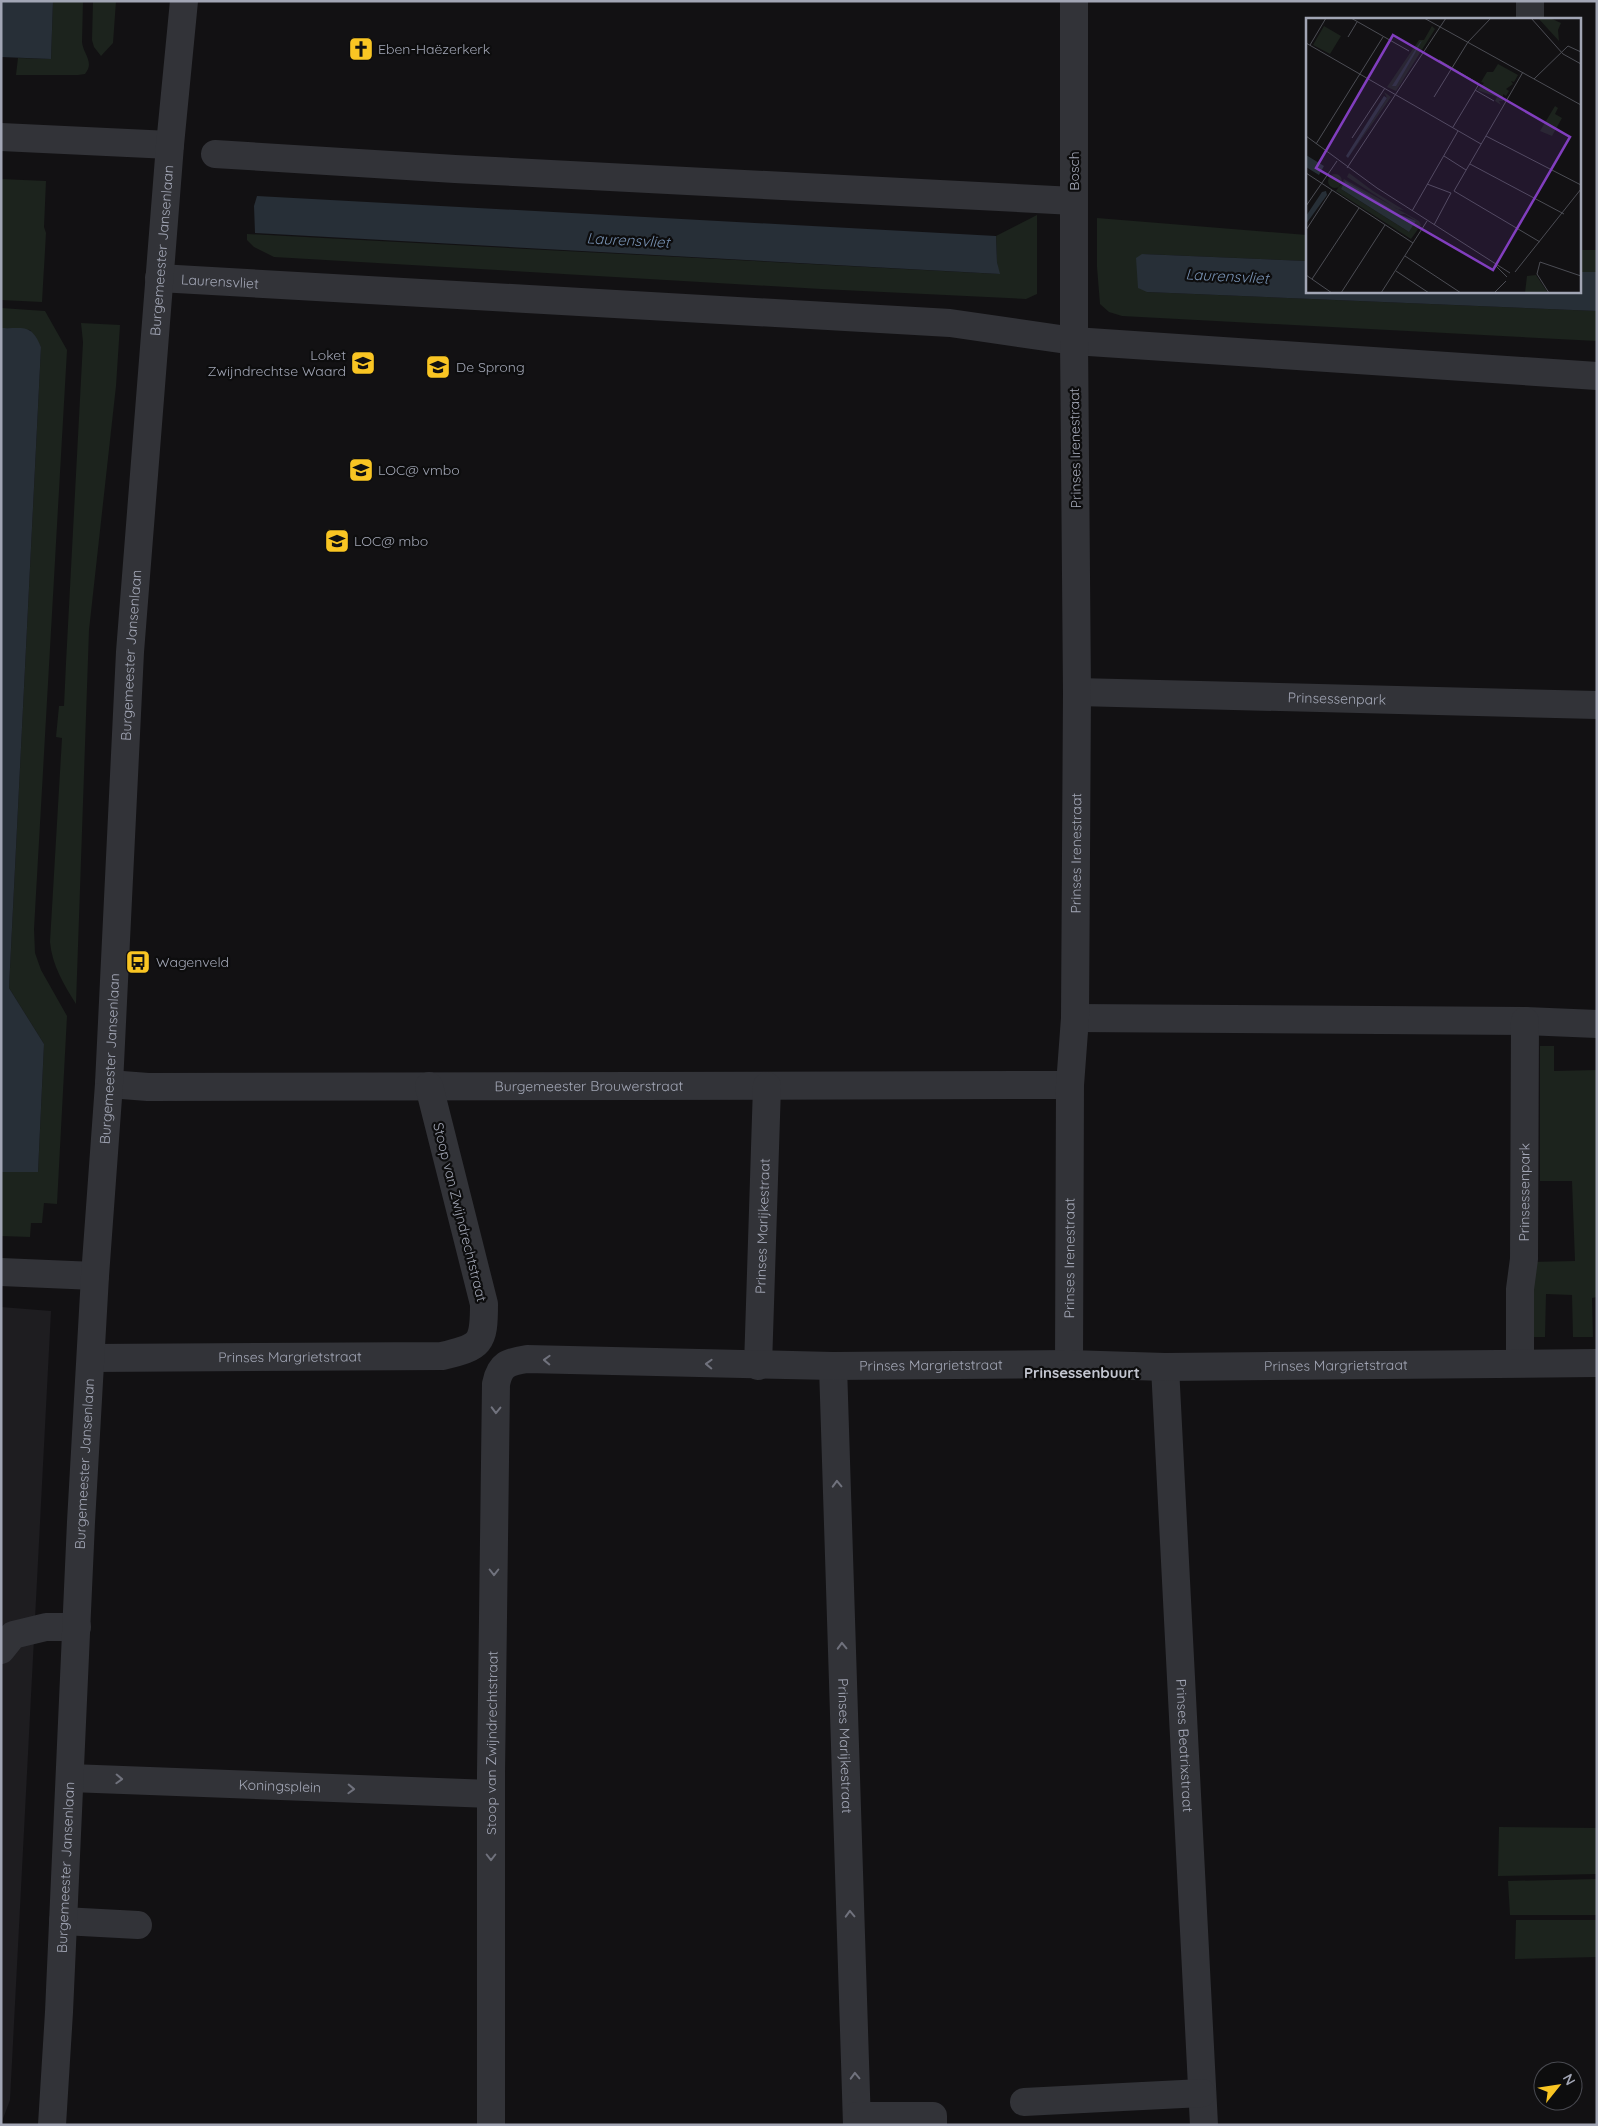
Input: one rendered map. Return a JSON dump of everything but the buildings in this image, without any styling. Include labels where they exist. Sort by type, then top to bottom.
[{"type":"street","name":"Burgemeester Jansenlaan","points":[[50,2122],[59,2012],[81,1522],[92,1358],[95,1276],[109,1084],[130,652],[180,19],[184,1]]},
{"type":"street","name":"Bosch","points":[[1074,1],[1074,341]]},
{"type":"street","points":[[1530,1],[1530,18]]},
{"type":"street","points":[[1,137],[170,145]]},
{"type":"street","points":[[215,154],[455,169],[1074,201]]},
{"type":"street","name":"Laurensvliet","points":[[159,278],[950,323],[1074,341],[1597,376]]},
{"type":"street","name":"Prinses Irenestraat","points":[[1069,1364],[1070,1085],[1075,1018],[1077,692],[1074,341]]},
{"type":"street","name":"Prinsessenpark","points":[[1077,692],[1597,704]]},
{"type":"street","points":[[1075,1018],[1525,1021],[1597,1024]]},
{"type":"street","name":"Prinsessenpark","points":[[1520,1363],[1520,1289],[1524,1259],[1525,1021]]},
{"type":"street","name":"Burgemeester Brouwerstraat","points":[[109,1084],[148,1087],[1070,1085]]},
{"type":"street","name":"Stoop van Zwijndrechtstraat","points":[[430,1086],[484,1304],[484,1327],[481,1338]]},
{"type":"street","name":"Prinses Marijkestraat","points":[[758,1366],[767,1086]]},
{"type":"street","points":[[1,1272],[95,1276]]},
{"type":"street","name":"Prinses Margrietstraat","points":[[92,1358],[442,1356],[472,1347],[481,1338]]},
{"type":"street","name":"Prinses Margrietstraat","points":[[506,1364],[527,1359],[758,1366],[1069,1364],[1165,1367],[1597,1363]]},
{"type":"street","name":"Stoop van Zwijndrechtstraat","points":[[491,2125],[491,1794],[496,1384],[499,1372],[506,1364]]},
{"type":"street","name":"Prinses Marijkestraat","points":[[833,1366],[857,2120]]},
{"type":"street","name":"Prinses Beatrixstraat","points":[[1165,1367],[1204,2125]]},
{"type":"street","points":[[1,1650],[13,1635],[46,1627],[77,1627]]},
{"type":"street","name":"Koningsplein","points":[[70,1778],[491,1794]]},
{"type":"street","points":[[63,1921],[138,1925]]},
{"type":"street","points":[[1024,2102],[1202,2094]]},
{"type":"street","points":[[857,2120],[933,2116],[933,2125]]},
{"type":"shaded area","points":[[53,1],[83,1],[82,42],[89,62],[88,70],[85,74],[78,75],[16,75],[18,58],[51,59]]},
{"type":"shaded area","points":[[93,1],[116,1],[113,43],[101,56],[94,47],[92,40]]},
{"type":"shaded area","points":[[1,179],[46,181],[44,227],[46,233],[42,302],[1,300]]},
{"type":"shaded area","points":[[1037,215],[1037,294],[1026,299],[274,257],[254,247],[247,240],[247,234],[999,274],[996,236]]},
{"type":"shaded area","points":[[1097,218],[1306,235],[1306,261],[1142,254],[1147,292],[1597,311],[1597,341],[1122,316],[1109,312],[1100,304],[1097,267]]},
{"type":"shaded area","points":[[1580,250],[1597,250],[1597,272],[1580,272]]},
{"type":"shaded area","points":[[1,308],[45,311],[67,350],[34,929],[35,953],[41,970],[67,1016],[57,1204],[44,1203],[42,1223],[31,1223],[30,1237],[1,1236],[1,1172],[38,1172],[44,1044],[9,988],[41,347],[30,330],[1,328]]},
{"type":"shaded area","points":[[81,323],[120,325],[116,386],[89,630],[76,1004],[56,967],[50,942],[62,738],[56,737],[59,706],[64,706],[83,342]]},
{"type":"shaded area","points":[[1540,1046],[1554,1046],[1554,1071],[1597,1070],[1597,1297],[1592,1298],[1593,1337],[1573,1337],[1572,1295],[1546,1294],[1545,1337],[1530,1337],[1530,1262],[1575,1261],[1572,1181],[1540,1181]]},
{"type":"shaded area","points":[[1,1307],[51,1311],[10,2100],[1,2124]]},
{"type":"shaded area","points":[[1499,1827],[1597,1828],[1597,1874],[1498,1876]]},
{"type":"shaded area","points":[[1597,1879],[1597,1915],[1510,1915],[1508,1881]]},
{"type":"shaded area","points":[[1516,1920],[1597,1920],[1597,1957],[1515,1959]]},
{"type":"water","points":[[1,1],[53,1],[51,59],[1,57]]},
{"type":"water","points":[[257,196],[996,236],[997,262],[1000,274],[255,233],[254,206]]},
{"type":"water","points":[[1142,254],[1306,261],[1306,292],[1580,292],[1580,272],[1597,272],[1597,311],[1147,292],[1138,288],[1136,258]]},
{"type":"water","points":[[1,328],[26,329],[34,334],[41,347],[9,988],[44,1044],[38,1172],[1,1172]]},
{"type":"place","name":"Eben-Haëzerkerk","points":[[361,49]]},
{"type":"place","name":"Loket Zwijndrechtse Waard","points":[[363,363]]},
{"type":"place","name":"De Sprong","points":[[438,367]]},
{"type":"place","name":"LOC@ vmbo","points":[[361,470]]},
{"type":"place","name":"LOC@ mbo","points":[[337,541]]},
{"type":"place","name":"Wagenveld","points":[[138,962]]},
{"type":"district","name":"Prinsessenbuurt","points":[[1082,1372]]}]
